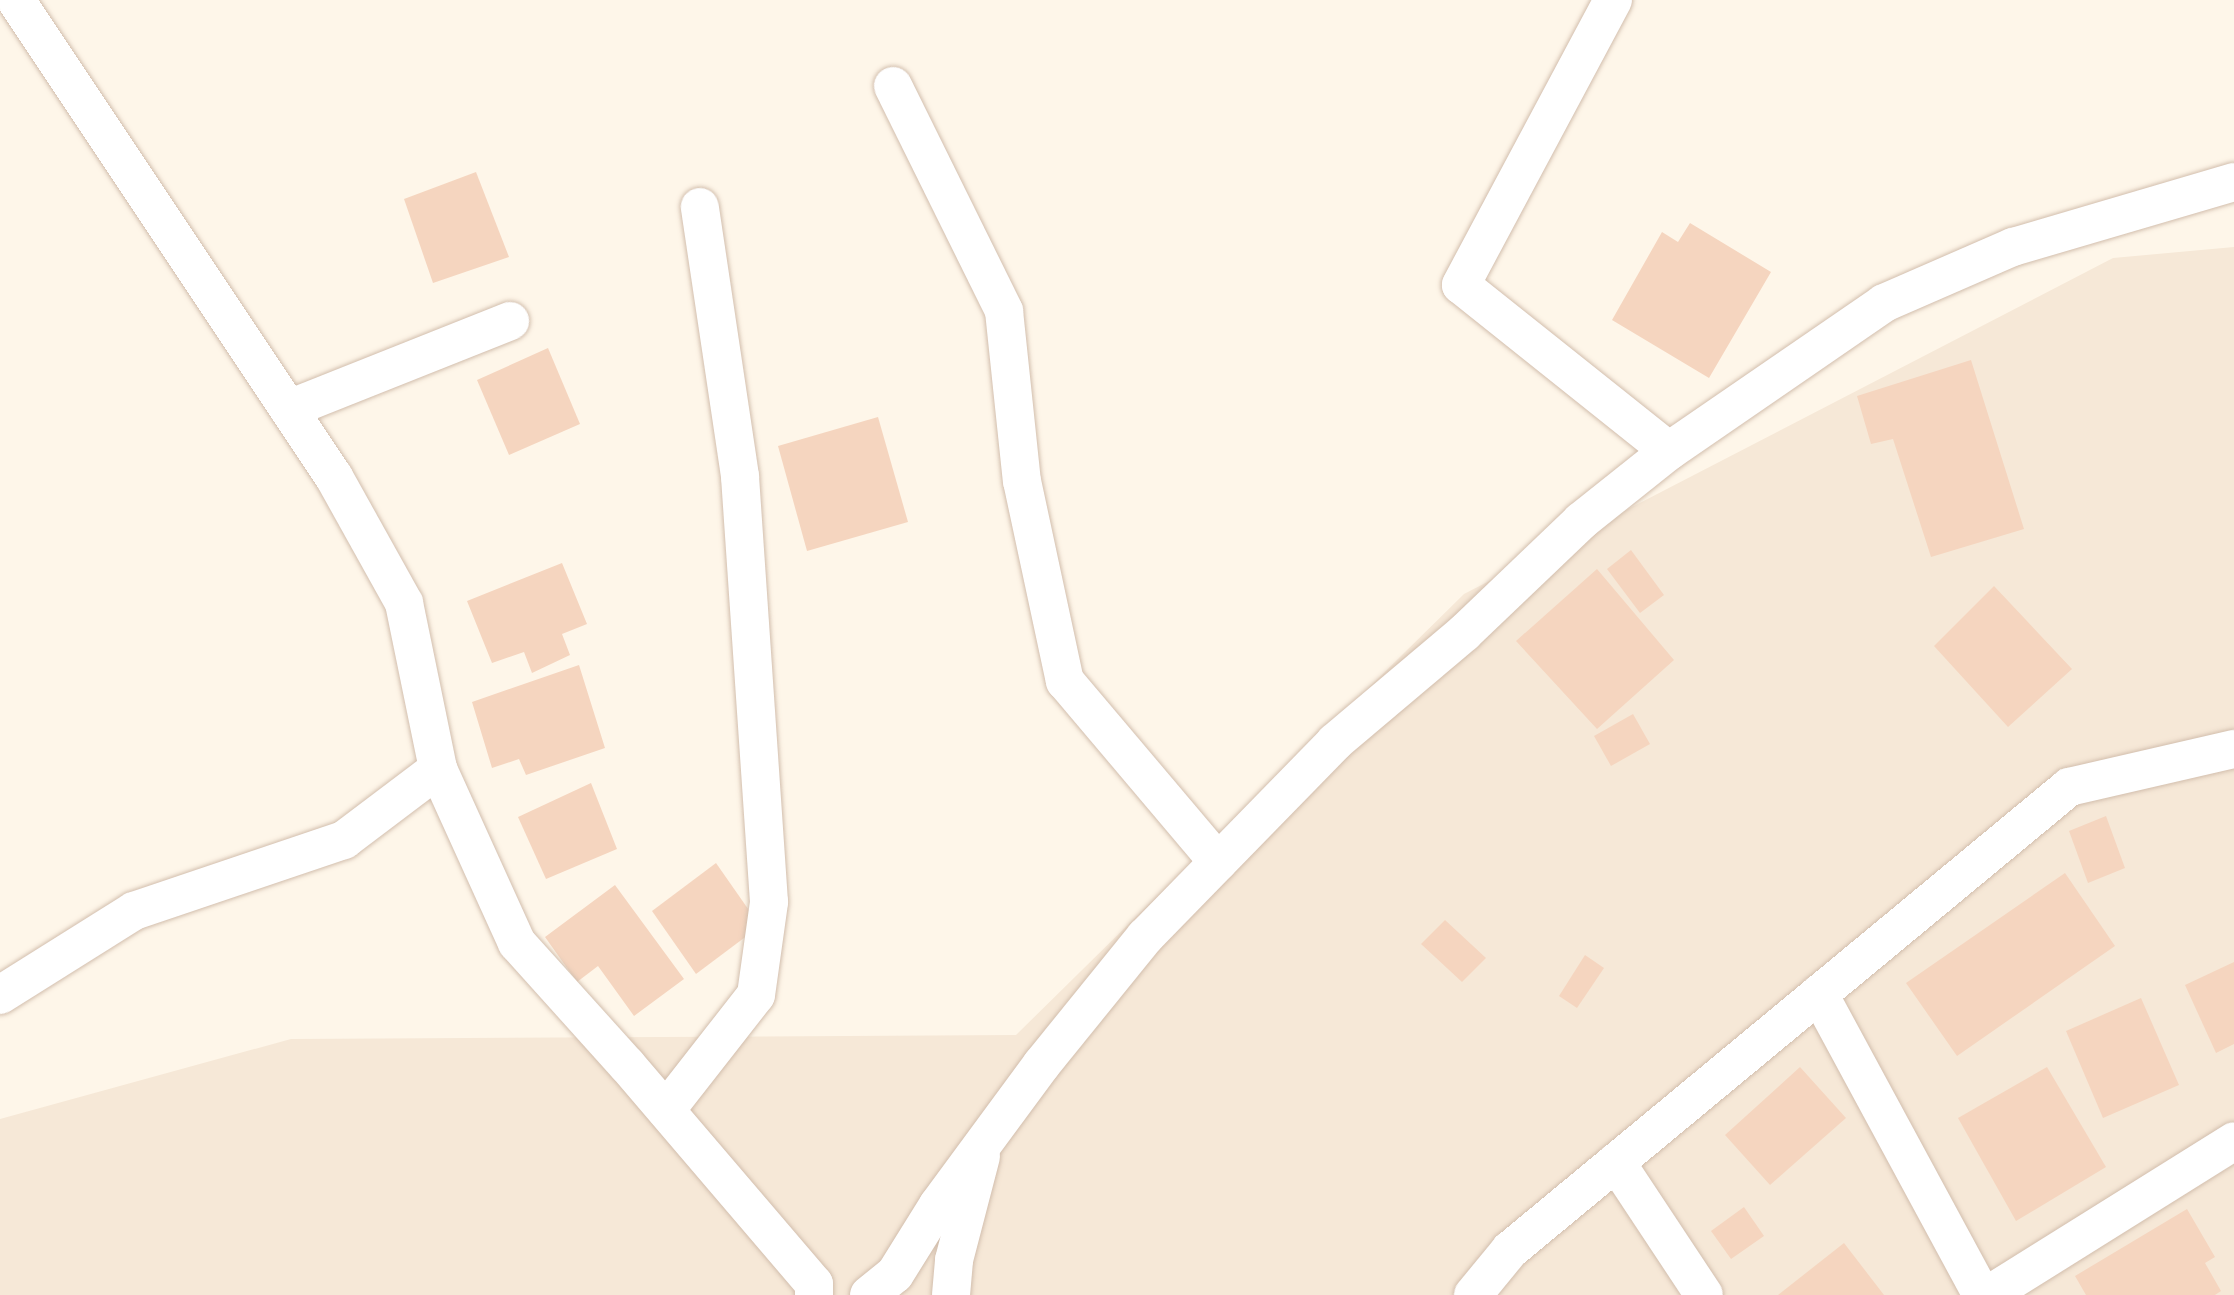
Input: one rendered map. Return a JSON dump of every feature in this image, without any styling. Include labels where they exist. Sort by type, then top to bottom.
[{"type":"street","points":[[16,0],[334,477],[404,603],[438,769],[517,943],[666,1110],[814,1284],[814,1295]]},
{"type":"street","points":[[1613,0],[1461,285],[1669,451]]},
{"type":"street","points":[[893,86],[1004,311],[1022,481],[1065,681],[1218,862]]},
{"type":"street","points":[[875,1293],[895,1274],[938,1205],[1041,1064],[1145,937],[1335,742],[1464,633],[1581,521],[1669,451],[1884,303],[2013,247],[2234,182]]},
{"type":"street","points":[[666,1110],[756,995],[769,902],[740,476],[700,207]]},
{"type":"street","points":[[289,409],[510,321]]},
{"type":"street","points":[[1473,1295],[1510,1250],[2069,787],[2234,749]]},
{"type":"street","points":[[0,995],[134,911],[344,840],[438,769]]},
{"type":"street","points":[[1819,994],[1982,1295]]},
{"type":"street","points":[[1988,1295],[2234,1141]]},
{"type":"street","points":[[953,1278],[984,1144]]},
{"type":"street","points":[[1616,1163],[1703,1295]]},
{"type":"street","points":[[918,1240],[944,1233],[953,1240],[953,1278]]},
{"type":"shaded area","points":[[2234,247],[2234,1295],[0,1295],[0,1119],[291,1039],[1016,1035],[1464,594],[2113,258]]},
{"type":"building","points":[[476,172],[509,257],[433,283],[404,199]]},
{"type":"building","points":[[1690,223],[1771,272],[1709,378],[1612,320],[1662,232],[1678,242]]},
{"type":"building","points":[[548,348],[580,424],[509,455],[477,380]]},
{"type":"building","points":[[1971,360],[2024,529],[1931,557],[1893,439],[1871,444],[1857,396]]},
{"type":"building","points":[[878,417],[908,522],[807,551],[778,446]]},
{"type":"building","points":[[1631,550],[1664,595],[1640,613],[1607,569]]},
{"type":"building","points":[[562,563],[587,624],[562,634],[570,655],[532,673],[524,652],[492,663],[467,601]]},
{"type":"building","points":[[1597,569],[1674,660],[1597,729],[1516,641]]},
{"type":"building","points":[[1994,586],[2072,669],[2008,727],[1934,646]]},
{"type":"building","points":[[579,665],[605,748],[526,775],[519,759],[492,768],[472,702]]},
{"type":"building","points":[[1633,714],[1650,744],[1611,766],[1594,736]]},
{"type":"building","points":[[591,783],[617,849],[546,879],[518,817]]},
{"type":"building","points":[[2106,816],[2125,868],[2088,883],[2069,831]]},
{"type":"building","points":[[716,863],[760,926],[696,974],[652,911]]},
{"type":"building","points":[[2065,873],[2115,946],[1957,1056],[1906,983]]},
{"type":"building","points":[[615,885],[684,979],[634,1016],[598,966],[577,982],[545,937]]},
{"type":"building","points":[[1445,920],[1486,958],[1462,982],[1421,944]]},
{"type":"building","points":[[1585,955],[1604,968],[1577,1008],[1559,996]]},
{"type":"building","points":[[2234,962],[2234,1044],[2216,1053],[2185,985]]},
{"type":"building","points":[[2141,998],[2179,1085],[2103,1118],[2066,1031]]},
{"type":"building","points":[[1800,1067],[1846,1118],[1770,1185],[1725,1135]]},
{"type":"building","points":[[2047,1067],[2106,1167],[2016,1221],[1958,1118]]},
{"type":"building","points":[[1744,1207],[1764,1236],[1731,1259],[1711,1231]]},
{"type":"building","points":[[2187,1209],[2215,1257],[2205,1263],[2221,1291],[2215,1295],[2086,1295],[2075,1276]]},
{"type":"building","points":[[1844,1243],[1884,1295],[1778,1295]]}]
